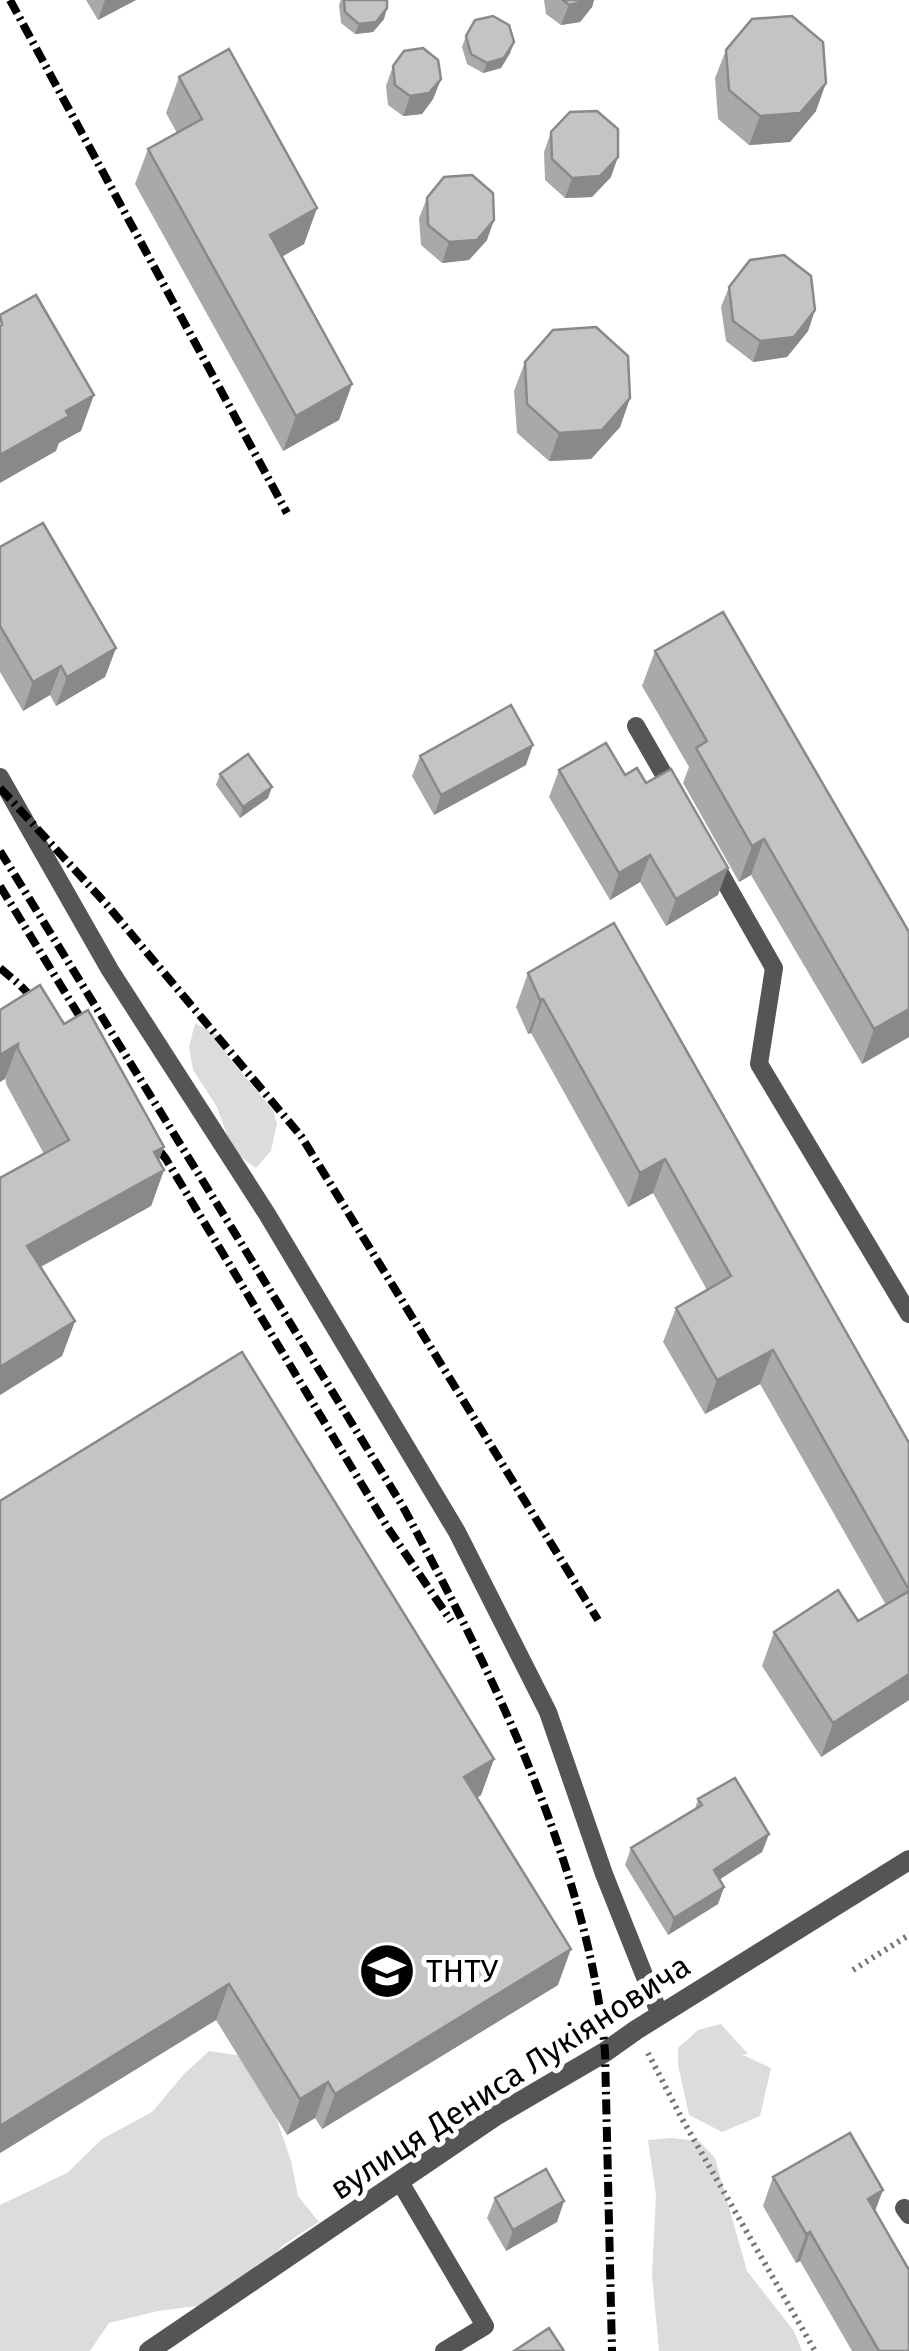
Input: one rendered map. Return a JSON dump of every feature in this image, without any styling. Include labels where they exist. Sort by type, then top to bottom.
[{"type":"street","name":"вулиця Дениса Лукіяновича","points":[[149,2351],[498,2115],[909,1860]]},
{"type":"lane","points":[[636,726],[686,813]]},
{"type":"lane","points":[[0,778],[110,970],[266,1214],[457,1532],[548,1712],[604,1874],[660,2015]]},
{"type":"lane","points":[[705,847],[774,968],[759,1064],[909,1314]]},
{"type":"lane","points":[[400,2182],[485,2326],[444,2351]]},
{"type":"path","points":[[852,1970],[909,1935]]},
{"type":"path","points":[[636,2030],[681,2117],[815,2351]]},
{"type":"shaded area","points":[[195,1023],[219,1036],[227,1055],[273,1110],[277,1124],[271,1151],[256,1168],[233,1151],[217,1107],[193,1070],[189,1047]]},
{"type":"shaded area","points":[[721,2024],[748,2054],[741,2054],[771,2068],[760,2116],[722,2132],[689,2115],[678,2065],[678,2048],[698,2030]]},
{"type":"shaded area","points":[[209,2051],[256,2058],[291,2161],[298,2196],[319,2222],[283,2245],[235,2297],[109,2323],[90,2351],[0,2351],[0,2205],[67,2173],[102,2139],[152,2112]]},
{"type":"shaded area","points":[[648,2140],[699,2141],[715,2158],[747,2271],[794,2331],[802,2351],[659,2351],[652,2275],[656,2195]]},
{"type":"building","points":[[344,0],[387,0],[387,8],[376,22],[359,24],[345,12]]},
{"type":"building","points":[[563,0],[589,0],[569,5]]},
{"type":"building","points":[[493,16],[509,25],[514,42],[504,58],[487,63],[471,54],[466,36],[475,20]]},
{"type":"building","points":[[792,16],[823,42],[826,83],[800,113],[760,116],[729,90],[726,50],[752,19]]},
{"type":"building","points":[[423,48],[438,60],[441,79],[429,93],[410,96],[395,85],[393,66],[404,51]]},
{"type":"building","points":[[229,49],[317,208],[270,235],[352,384],[296,416],[148,149],[202,119],[179,77]]},
{"type":"building","points":[[597,111],[618,129],[618,157],[600,176],[572,178],[552,159],[551,132],[570,112]]},
{"type":"building","points":[[472,175],[493,193],[494,220],[477,240],[449,242],[428,225],[427,198],[444,177]]},
{"type":"building","points":[[784,255],[811,276],[815,310],[794,337],[760,341],[733,321],[729,287],[750,260]]},
{"type":"building","points":[[36,295],[94,395],[66,411],[69,416],[0,455],[0,315]]},
{"type":"building","points":[[596,327],[628,356],[630,398],[602,430],[559,433],[527,404],[525,362],[553,330]]},
{"type":"building","points":[[43,523],[116,648],[67,677],[61,666],[33,682],[0,626],[0,547]]},
{"type":"building","points":[[723,612],[909,932],[909,1009],[874,1029],[764,839],[752,846],[696,748],[707,741],[655,651]]},
{"type":"building","points":[[511,705],[533,745],[441,795],[420,756]]},
{"type":"building","points":[[606,743],[625,775],[637,768],[646,783],[671,769],[728,868],[676,899],[650,855],[619,873],[559,770]]},
{"type":"building","points":[[248,754],[272,787],[243,807],[220,774]]},
{"type":"building","points":[[614,923],[909,1443],[909,1590],[773,1350],[717,1380],[676,1308],[731,1276],[665,1159],[640,1173],[528,973]]},
{"type":"building","points":[[40,985],[64,1024],[88,1010],[164,1147],[154,1152],[164,1170],[27,1246],[75,1321],[0,1367],[0,1178],[69,1140],[18,1044],[0,1055],[0,1010]]},
{"type":"building","points":[[242,1352],[494,1759],[464,1777],[571,1949],[335,2094],[328,2082],[300,2099],[229,1984],[0,2126],[0,1501]]},
{"type":"building","points":[[838,1590],[858,1621],[909,1591],[909,1674],[833,1723],[774,1632]]},
{"type":"building","points":[[735,1778],[769,1834],[714,1870],[724,1887],[674,1918],[631,1848],[702,1805],[698,1799]]},
{"type":"building","points":[[850,2133],[883,2190],[868,2199],[909,2270],[909,2351],[879,2351],[773,2177]]},
{"type":"building","points":[[546,2169],[564,2201],[513,2230],[495,2198]]},
{"type":"building","points":[[549,2328],[564,2351],[514,2351]]},
{"type":"railway","points":[[10,0],[287,513]]},
{"type":"railway","points":[[0,788],[107,905],[301,1136],[598,1620]]},
{"type":"railway","points":[[0,851],[402,1505],[481,1658],[516,1736],[576,1903],[602,2021],[612,2351]]},
{"type":"railway","points":[[0,886],[94,1040]]},
{"type":"railway","points":[[0,968],[45,1011]]},
{"type":"railway","points":[[144,1130],[166,1159],[388,1528],[451,1621]]},
{"type":"place","name":"ТНТУ","points":[[387,1971]]}]
